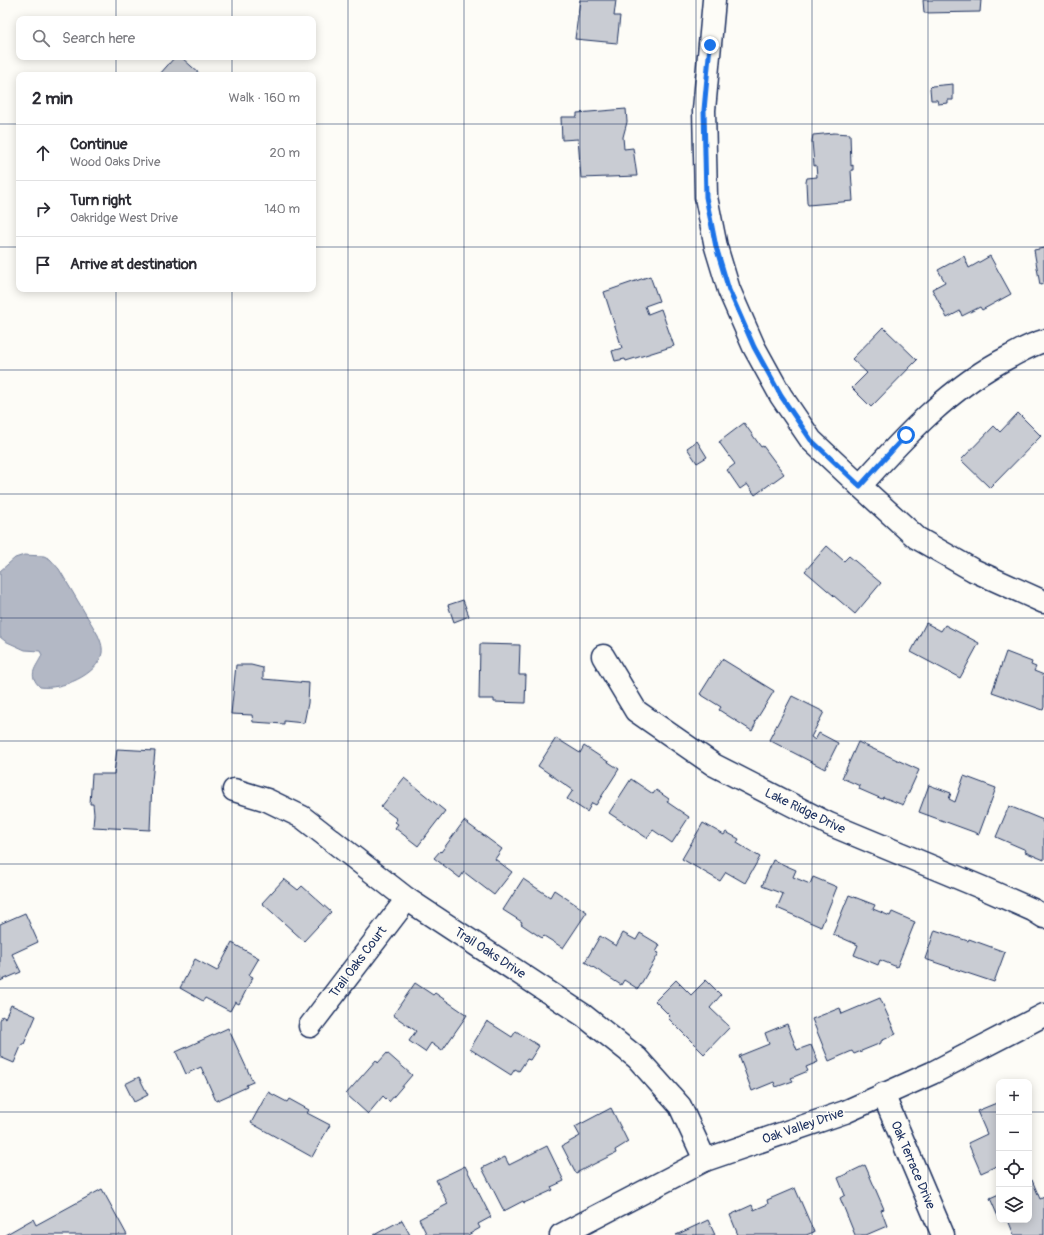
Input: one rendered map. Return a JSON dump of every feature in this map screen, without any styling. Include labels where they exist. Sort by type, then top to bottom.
[{"type":"street","points":[[714,0],[704,110],[706,197],[716,247],[729,290],[751,340],[781,396],[811,440],[917,538],[973,570],[1044,602]]},
{"type":"street","points":[[860,486],[906,435],[964,384],[999,362],[1035,343],[1044,341]]},
{"type":"street","name":"Lake Ridge Drive","points":[[603,656],[636,711],[714,765],[829,824],[983,888],[1033,910],[1044,917]]},
{"type":"street","name":"Trail Oaks Drive","points":[[234,790],[267,800],[302,817],[407,899],[583,1015],[637,1058],[680,1106],[705,1160]]},
{"type":"street","name":"Trail Oaks Court","points":[[310,1026],[407,899]]},
{"type":"street","name":"Oak Valley Drive","points":[[561,1235],[705,1160],[845,1112],[932,1073],[1044,1015]]},
{"type":"street","name":"Oak Terrace Drive","points":[[883,1094],[943,1235]]},
{"type":"shaded area","points":[[24,555],[44,556],[50,559],[59,569],[98,635],[102,648],[99,661],[94,668],[86,674],[68,683],[58,686],[40,687],[33,675],[35,667],[42,655],[40,651],[25,650],[5,641],[0,637],[0,571],[15,558]]},
{"type":"building","points":[[580,0],[616,0],[614,16],[620,16],[617,43],[575,39]]},
{"type":"building","points":[[923,0],[981,0],[980,12],[924,13]]},
{"type":"building","points":[[172,60],[184,60],[198,72],[162,72]]},
{"type":"building","points":[[953,84],[953,100],[948,100],[948,103],[938,104],[937,100],[931,100],[930,88],[932,86]]},
{"type":"building","points":[[626,109],[627,122],[623,137],[624,149],[633,148],[637,176],[581,178],[578,139],[562,140],[561,117],[577,117],[577,113]]},
{"type":"building","points":[[834,133],[850,134],[851,166],[853,165],[853,170],[851,170],[853,201],[808,205],[807,178],[817,177],[816,165],[814,166],[813,135]]},
{"type":"building","points":[[1044,248],[1044,284],[1040,285],[1034,250]]},
{"type":"building","points":[[964,256],[969,268],[990,256],[1011,294],[982,310],[980,307],[962,316],[960,311],[947,318],[932,289],[945,282],[938,270]]},
{"type":"building","points":[[650,276],[659,301],[645,306],[648,314],[661,309],[674,346],[626,361],[625,359],[615,361],[612,351],[622,348],[604,292]]},
{"type":"building","points":[[883,327],[917,360],[871,407],[852,388],[867,373],[852,359]]},
{"type":"building","points":[[1018,413],[1041,436],[990,488],[961,460],[994,426],[1000,432]]},
{"type":"building","points":[[744,423],[761,447],[763,446],[784,474],[755,495],[747,484],[740,489],[727,470],[735,464],[719,442]]},
{"type":"building","points":[[697,441],[707,457],[697,463],[687,448]]},
{"type":"building","points":[[827,546],[844,561],[849,556],[881,583],[855,614],[805,571]]},
{"type":"building","points":[[463,600],[469,616],[454,622],[448,605]]},
{"type":"building","points":[[926,623],[941,631],[945,625],[979,643],[960,678],[911,652]]},
{"type":"building","points":[[480,644],[520,645],[519,675],[526,675],[525,703],[494,702],[494,699],[479,699]]},
{"type":"building","points":[[1006,652],[1032,662],[1031,665],[1036,667],[1034,671],[1044,675],[1043,710],[992,692]]},
{"type":"building","points":[[722,659],[774,691],[755,722],[756,723],[752,731],[719,710],[721,707],[700,694]]},
{"type":"building","points":[[236,665],[251,665],[263,668],[263,679],[309,683],[308,703],[304,723],[284,721],[284,724],[253,722],[252,715],[231,714]]},
{"type":"building","points":[[792,696],[824,712],[811,737],[815,740],[819,733],[838,743],[825,769],[769,740]]},
{"type":"building","points":[[556,738],[580,753],[584,746],[619,769],[596,805],[592,803],[587,812],[567,799],[573,790],[538,766]]},
{"type":"building","points":[[858,742],[919,770],[903,805],[883,797],[882,799],[859,789],[860,786],[842,778]]},
{"type":"building","points":[[117,749],[155,751],[150,830],[93,827],[93,804],[90,804],[92,774],[114,774]]},
{"type":"building","points":[[964,776],[996,788],[979,834],[919,812],[929,785],[951,793],[949,799],[955,802]]},
{"type":"building","points":[[404,778],[445,811],[418,846],[395,828],[398,824],[395,822],[397,819],[381,807]]},
{"type":"building","points":[[631,779],[653,794],[656,790],[669,799],[667,802],[689,817],[672,843],[653,830],[647,838],[609,813]]},
{"type":"building","points":[[1009,806],[1043,820],[1044,860],[1025,852],[1026,850],[996,837]]},
{"type":"building","points":[[464,821],[502,849],[495,859],[512,872],[494,895],[464,872],[460,878],[434,858],[440,851],[441,852]]},
{"type":"building","points":[[703,823],[724,835],[726,832],[739,839],[737,843],[760,857],[745,883],[726,872],[720,881],[682,859]]},
{"type":"building","points":[[773,860],[796,870],[793,877],[810,884],[813,877],[837,887],[821,927],[777,908],[783,894],[762,886]]},
{"type":"building","points":[[284,879],[298,890],[302,886],[331,912],[304,941],[262,903]]},
{"type":"building","points":[[523,879],[550,897],[554,890],[587,912],[563,948],[544,936],[542,938],[521,924],[522,922],[503,910]]},
{"type":"building","points":[[849,895],[875,905],[873,909],[890,916],[892,912],[915,922],[897,967],[880,960],[878,965],[854,955],[858,945],[833,934]]},
{"type":"building","points":[[25,913],[38,942],[12,954],[21,972],[0,981],[0,924]]},
{"type":"building","points":[[935,930],[968,941],[969,939],[1005,952],[994,982],[925,959]]},
{"type":"building","points":[[623,933],[636,940],[640,933],[660,945],[656,952],[659,953],[638,989],[624,980],[621,985],[585,962],[600,936],[616,946]]},
{"type":"building","points":[[232,943],[259,958],[249,975],[253,977],[239,1004],[235,1002],[230,1011],[205,998],[203,1001],[180,988],[195,959],[217,971]]},
{"type":"building","points":[[676,980],[691,995],[706,980],[721,995],[710,1008],[730,1027],[704,1054],[668,1018],[670,1016],[655,1001]]},
{"type":"building","points":[[415,983],[433,995],[435,993],[467,1015],[442,1051],[431,1043],[425,1052],[409,1041],[416,1031],[393,1015]]},
{"type":"building","points":[[880,998],[896,1034],[881,1041],[881,1043],[854,1054],[852,1051],[829,1061],[812,1019],[840,1008],[842,1014]]},
{"type":"building","points":[[11,1005],[36,1016],[14,1063],[0,1057],[0,1020],[2,1016],[5,1018]]},
{"type":"building","points":[[487,1021],[512,1037],[516,1031],[539,1046],[530,1060],[527,1059],[519,1071],[515,1069],[511,1075],[470,1049]]},
{"type":"building","points":[[787,1024],[797,1050],[811,1045],[818,1062],[806,1067],[808,1071],[791,1078],[793,1081],[776,1087],[774,1082],[752,1091],[739,1056],[769,1044],[765,1033]]},
{"type":"building","points":[[228,1028],[253,1082],[246,1085],[247,1087],[216,1101],[201,1067],[186,1074],[176,1052]]},
{"type":"building","points":[[387,1053],[412,1075],[389,1102],[383,1096],[368,1114],[346,1094],[376,1060],[378,1063]]},
{"type":"building","points":[[139,1077],[148,1095],[134,1102],[125,1084]]},
{"type":"building","points":[[268,1092],[287,1102],[289,1099],[309,1110],[307,1113],[330,1125],[312,1157],[251,1123]]},
{"type":"building","points":[[996,1103],[996,1166],[981,1173],[968,1143],[987,1134],[977,1111]]},
{"type":"building","points":[[611,1108],[628,1142],[615,1150],[616,1153],[576,1173],[562,1146],[580,1136],[575,1127]]},
{"type":"building","points":[[547,1146],[564,1181],[551,1187],[553,1190],[524,1203],[523,1201],[504,1211],[482,1168],[505,1157],[509,1165]]},
{"type":"building","points":[[865,1165],[884,1209],[881,1210],[887,1226],[866,1235],[855,1235],[840,1198],[845,1195],[838,1178]]},
{"type":"building","points":[[465,1166],[491,1217],[478,1224],[480,1228],[468,1235],[427,1235],[419,1219],[448,1204],[436,1180]]},
{"type":"building","points":[[1032,1180],[1040,1199],[1044,1197],[1044,1235],[1014,1235],[1009,1223],[1032,1223]]},
{"type":"building","points":[[795,1188],[814,1232],[806,1235],[738,1235],[730,1215],[752,1205],[754,1210],[768,1204],[767,1200]]},
{"type":"building","points":[[102,1189],[127,1235],[5,1235],[33,1219],[36,1225]]},
{"type":"building","points":[[996,1195],[996,1212],[990,1198]]},
{"type":"building","points":[[402,1220],[410,1235],[374,1235]]},
{"type":"building","points":[[708,1220],[715,1235],[676,1235]]},
{"type":"route","points":[[710,45],[704,110],[706,197],[716,247],[729,290],[754,347],[781,396],[811,440],[860,486],[906,435]]}]
